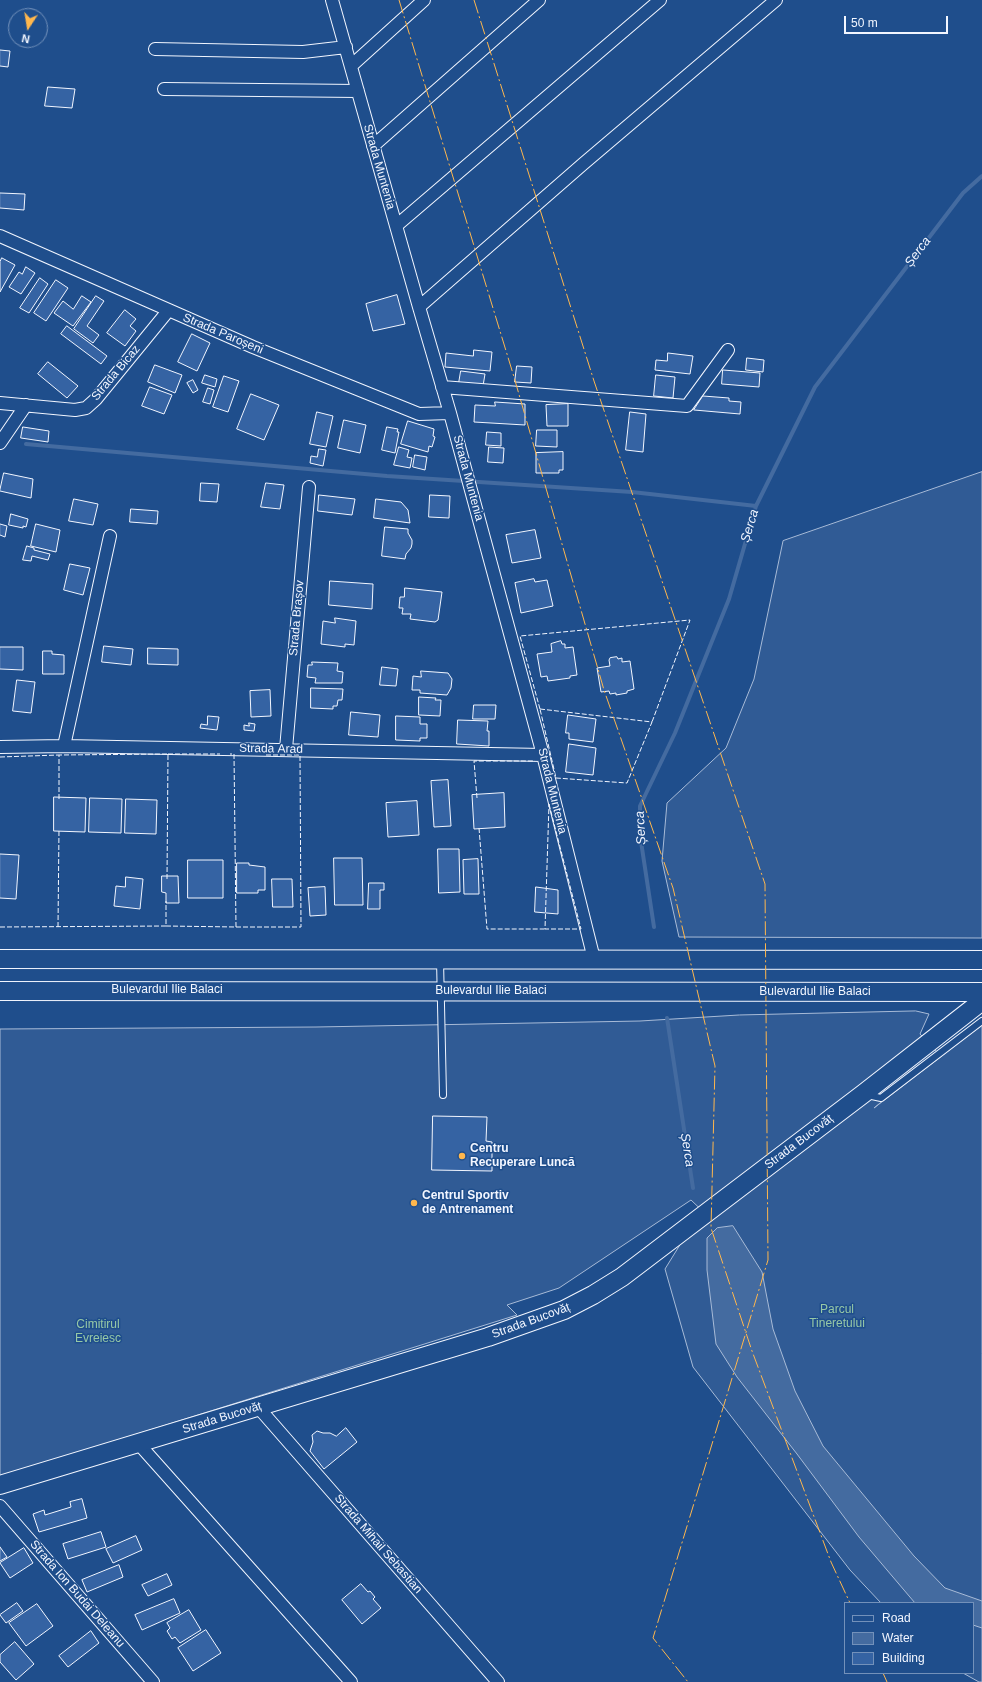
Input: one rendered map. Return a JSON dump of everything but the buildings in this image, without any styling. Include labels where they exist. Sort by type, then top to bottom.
[{"type":"main road","points":[[0,959],[982,960]]},
{"type":"main road","name":"Bulevardul Ilie Balaci","points":[[0,990],[982,992]]},
{"type":"main road","name":"Strada Bucovăț","points":[[0,1484],[488,1337],[564,1310],[593,1296],[622,1276],[864,1094],[982,1001]]},
{"type":"street","name":"Strada Muntenia","points":[[332,0],[450,413],[543,755],[594,959]]},
{"type":"street","points":[[351,66],[424,0]]},
{"type":"street","points":[[373,146],[539,0]]},
{"type":"street","points":[[396,226],[660,0]]},
{"type":"street","points":[[419,307],[583,164],[776,0]]},
{"type":"street","points":[[155,50],[303,52],[346,48]]},
{"type":"street","points":[[164,89],[358,91]]},
{"type":"street","name":"Strada Paroșeni","points":[[0,236],[253,348],[419,414],[450,413]]},
{"type":"street","name":"Strada Bicaz","points":[[26,404],[75,410],[86,408],[96,399],[168,311]]},
{"type":"street","points":[[442,387],[687,406],[728,350]]},
{"type":"street","points":[[0,403],[26,404]]},
{"type":"street","points":[[0,443],[26,404]]},
{"type":"street","name":"Strada Brașov","points":[[286,749],[309,487]]},
{"type":"street","points":[[64,746],[110,536]]},
{"type":"street","name":"Strada Arad","points":[[0,747],[64,746],[286,749],[543,755]]},
{"type":"street","name":"Strada Mihail Sebastian","points":[[258,1407],[498,1682]]},
{"type":"street","points":[[138,1443],[352,1682]]},
{"type":"street","name":"Strada Ion Budai Deleanu","points":[[0,1506],[153,1682]]},
{"type":"lane","points":[[440,959],[443,1096]]},
{"type":"lane","points":[[864,1094],[881,1098],[982,1021]]},
{"type":"shaded area","points":[[982,472],[982,938],[679,937],[662,861],[667,803],[726,748],[754,679],[783,541]]},
{"type":"shaded area","points":[[916,1011],[929,1014],[920,1034],[939,1054],[874,1108],[982,1025],[982,1682],[979,1682],[965,1674],[974,1674],[974,1602],[880,1602],[850,1570],[693,1367],[665,1269],[686,1235],[712,1220],[691,1200],[559,1288],[507,1305],[517,1315],[0,1477],[0,1029],[316,1027],[640,1021],[739,1015]]},
{"type":"water","points":[[733,1226],[762,1272],[773,1329],[795,1391],[823,1446],[914,1556],[945,1588],[982,1601],[982,1628],[974,1625],[974,1602],[914,1602],[859,1537],[737,1377],[716,1344],[707,1270],[707,1238],[717,1228]]},
{"type":"waterway","name":"Șerca","points":[[654,927],[640,835],[640,806],[675,733],[729,599],[756,506],[815,387],[963,193],[982,176]]},
{"type":"waterway","points":[[26,444],[387,476],[632,492],[756,506]]},
{"type":"waterway","name":"Șerca","points":[[667,1018],[693,1188]]},
{"type":"fence","points":[[540,709],[520,636],[690,620],[652,722]]},
{"type":"fence","points":[[540,709],[652,722],[627,783],[556,778],[540,709]]},
{"type":"fence","points":[[168,754],[220,754]]},
{"type":"fence","points":[[59,799],[59,755],[168,754],[167,879]]},
{"type":"fence","points":[[166,926],[236,927],[234,754],[230,754]]},
{"type":"fence","points":[[0,757],[59,755]]},
{"type":"fence","points":[[236,927],[301,927],[300,755],[264,755]]},
{"type":"fence","points":[[477,798],[474,761],[535,761]]},
{"type":"fence","points":[[549,804],[581,929],[545,929],[549,804]]},
{"type":"fence","points":[[479,828],[487,929],[545,929]]},
{"type":"fence","points":[[58,927],[59,829]]},
{"type":"fence","points":[[0,927],[166,926],[166,901]]},
{"type":"power","points":[[399,0],[514,377],[604,690],[673,888],[715,1066],[711,1228],[752,1351],[831,1562],[850,1602]]},
{"type":"power","points":[[474,0],[594,381],[765,884],[768,1260],[653,1638],[688,1682]]},
{"type":"power","points":[[883,1674],[887,1682]]},
{"type":"place","name":"Centru Recuperare Luncă","points":[[462,1156]]},
{"type":"place","name":"Centrul Sportiv de Antrenament","points":[[414,1203]]},
{"type":"park label","name":"Parcul Tineretului","points":[[837,1317]]},
{"type":"park label","name":"Cimitirul Evreiesc","points":[[98,1332]]}]
